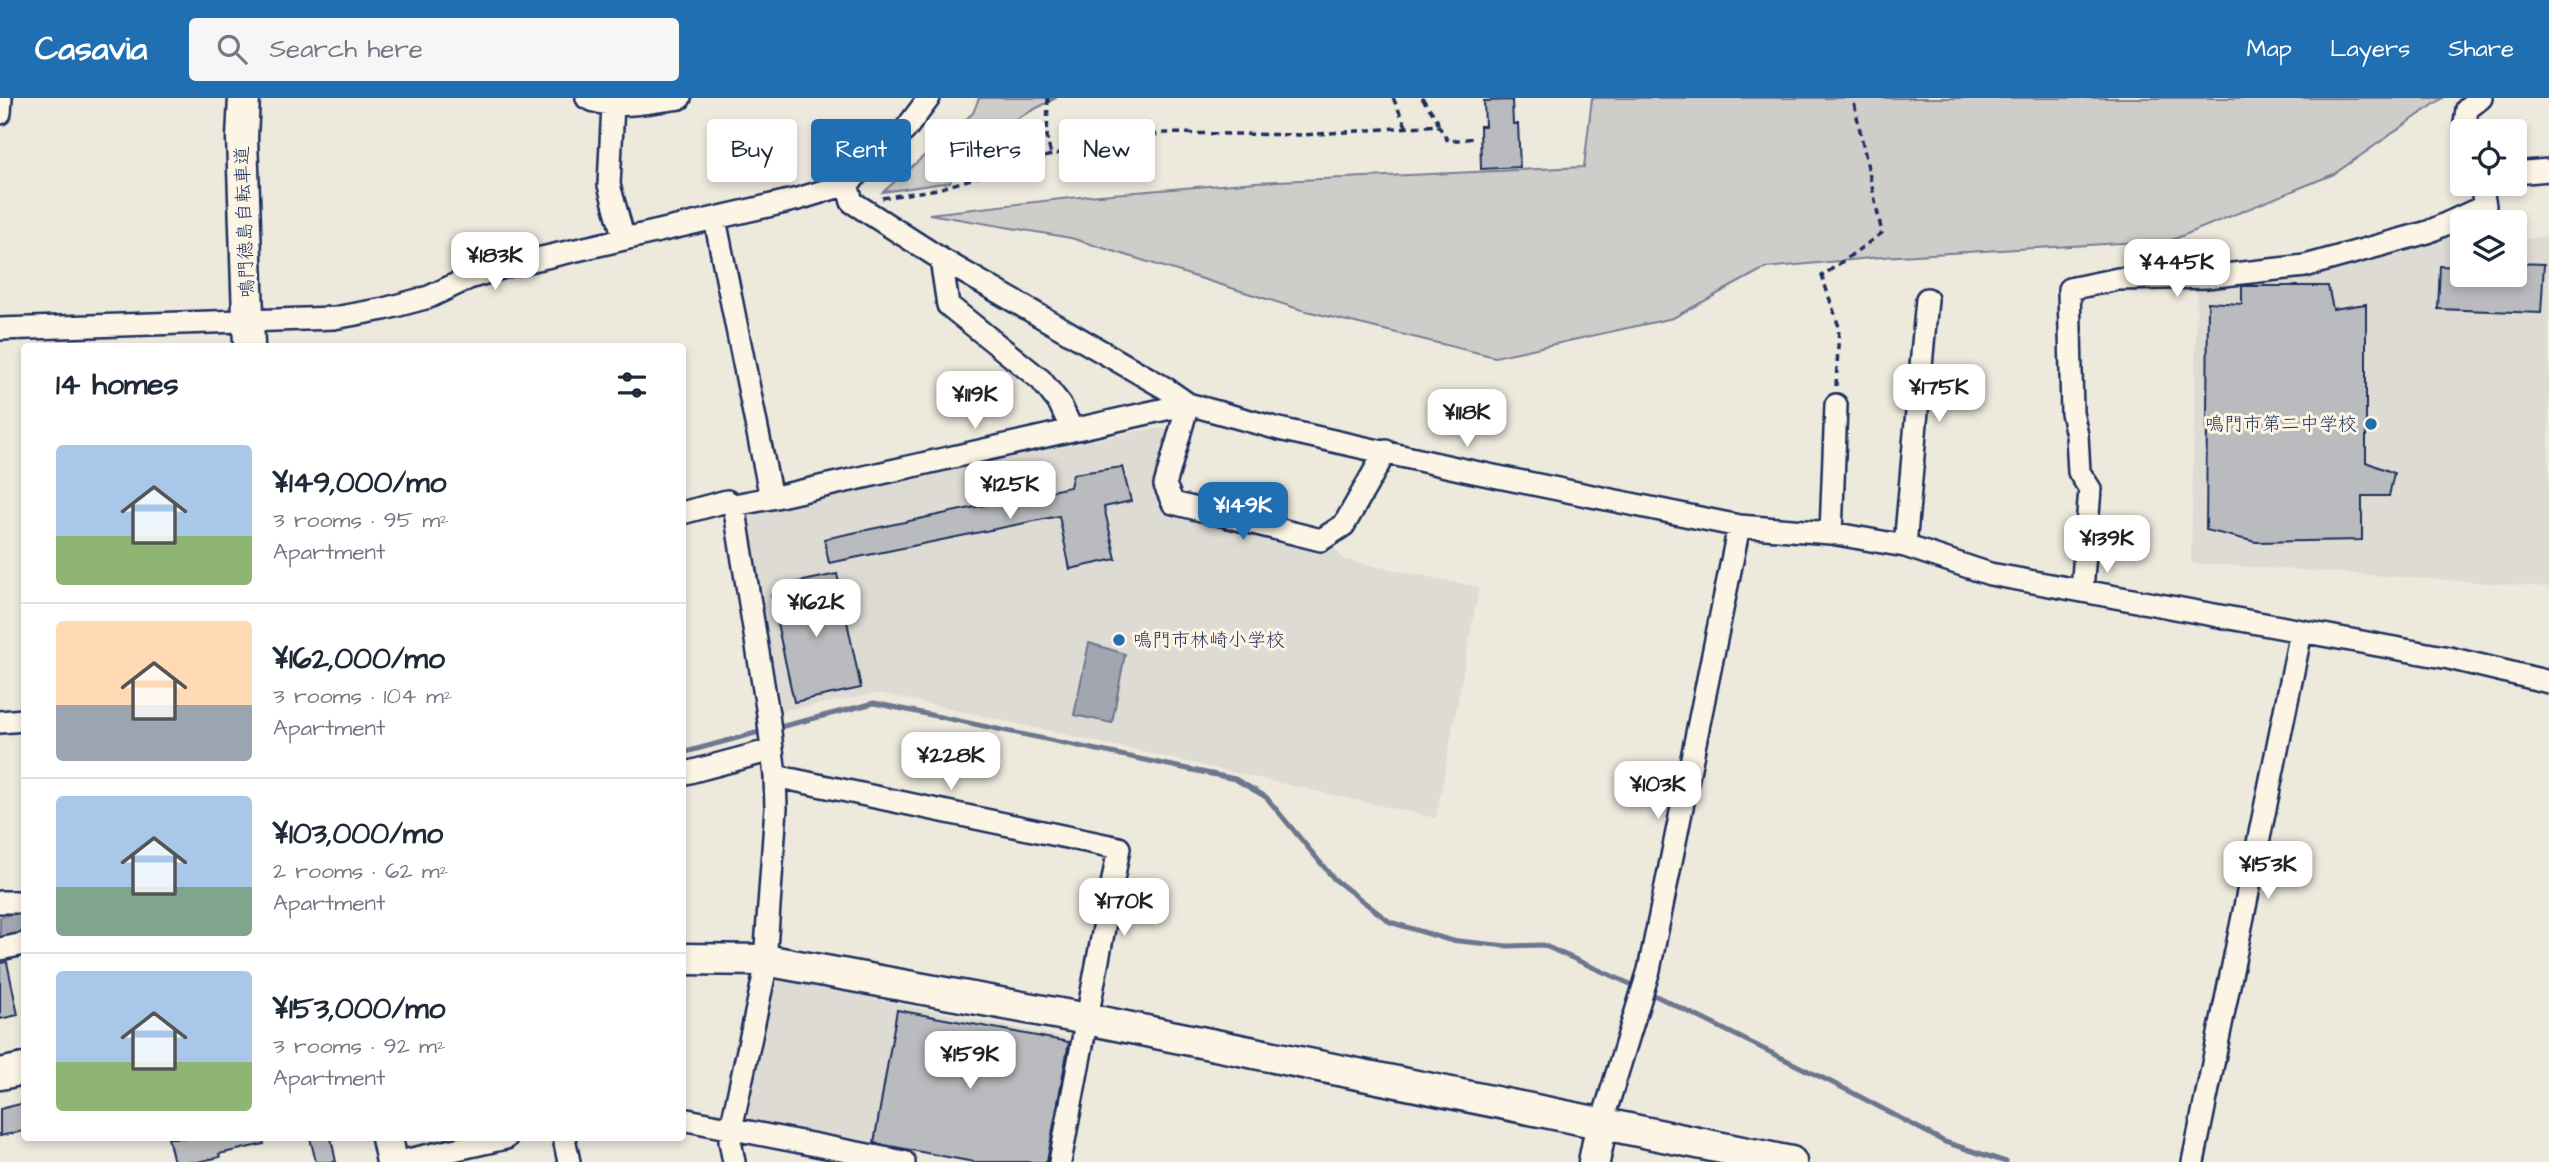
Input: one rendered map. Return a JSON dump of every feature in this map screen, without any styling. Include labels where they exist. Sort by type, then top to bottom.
[{"type":"street","points":[[0,113],[1,98]]},
{"type":"street","name":"鳴門徳島自転車道","points":[[244,98],[242,138],[249,333]]},
{"type":"street","points":[[587,98],[613,104],[680,98]]},
{"type":"street","points":[[0,329],[249,333],[384,309],[429,297],[469,278],[507,266],[798,199],[850,193],[929,98]]},
{"type":"street","points":[[2466,119],[2467,109],[2481,98]]},
{"type":"street","points":[[613,104],[609,185],[624,239]]},
{"type":"street","points":[[2527,172],[2549,170]]},
{"type":"street","points":[[850,193],[941,259],[1165,388],[1188,404],[1279,429],[1469,471],[1739,526],[1830,533],[1905,546],[1990,574],[2449,658],[2549,682]]},
{"type":"street","points":[[2082,592],[2090,489],[2079,472],[2077,435],[2072,413],[2069,289],[2118,279],[2206,277],[2305,266],[2428,232],[2485,206],[2484,196]]},
{"type":"street","points":[[715,219],[771,498]]},
{"type":"street","points":[[941,259],[948,305],[1041,380],[1060,404],[1072,430]]},
{"type":"street","points":[[1905,546],[1927,299]]},
{"type":"street","points":[[686,512],[727,501],[734,505],[771,498],[1188,404]]},
{"type":"street","points":[[1188,404],[1165,485],[1173,503],[1321,540],[1344,524],[1386,451]]},
{"type":"street","points":[[1830,533],[1836,405]]},
{"type":"street","points":[[734,505],[768,714],[776,808],[764,976],[731,1129],[734,1162]]},
{"type":"street","points":[[1594,1162],[1602,1122],[1649,970],[1739,526]]},
{"type":"street","points":[[2193,1162],[2301,632]]},
{"type":"street","points":[[0,722],[21,720]]},
{"type":"street","points":[[686,773],[772,746]]},
{"type":"street","points":[[775,776],[1119,848],[1060,1162]]},
{"type":"street","points":[[0,902],[21,902]]},
{"type":"street","points":[[0,949],[21,945]]},
{"type":"street","points":[[686,959],[765,960],[1087,1019],[1791,1162]]},
{"type":"street","points":[[0,1074],[21,1070]]},
{"type":"street","points":[[686,1120],[904,1162]]},
{"type":"street","points":[[388,1141],[392,1162]]},
{"type":"street","points":[[400,1162],[493,1141]]},
{"type":"street","points":[[565,1141],[569,1162]]},
{"type":"path","points":[[1048,98],[1047,139],[1051,155]]},
{"type":"path","points":[[1393,98],[1406,126]]},
{"type":"path","points":[[1422,98],[1448,141],[1475,138]]},
{"type":"path","points":[[1836,405],[1839,327],[1822,276],[1882,233],[1853,98]]},
{"type":"path","points":[[850,193],[938,189],[1051,155],[1165,133],[1304,135],[1438,125]]},
{"type":"shaded area","points":[[979,98],[1056,98],[1016,119],[966,119],[973,113]]},
{"type":"shaded area","points":[[1592,98],[2443,98],[2334,174],[2172,240],[1882,257],[1765,268],[1673,318],[1495,357],[1302,310],[1071,238],[929,214],[1088,196],[1256,182],[1584,167]]},
{"type":"shaded area","points":[[925,155],[925,182],[950,182],[883,192],[894,182],[911,182],[911,167]]},
{"type":"shaded area","name":"鳴門市第二中学校","points":[[2450,227],[2450,287],[2527,287],[2527,239],[2549,236],[2549,587],[2191,563],[2197,284]]},
{"type":"shaded area","name":"鳴門市林崎小学校","points":[[1173,427],[1169,511],[1333,546],[1344,560],[1479,587],[1436,818],[880,693],[782,711],[744,515],[1137,431]]},
{"type":"shaded area","points":[[1089,643],[1125,654],[1112,723],[1074,715]]},
{"type":"shaded area","points":[[21,912],[21,939],[0,943],[0,917]]},
{"type":"shaded area","points":[[773,978],[1075,1040],[1052,1162],[962,1162],[746,1119]]},
{"type":"building","points":[[1512,100],[1513,124],[1518,124],[1520,167],[1481,169],[1480,126],[1485,126],[1484,101]]},
{"type":"building","points":[[2527,263],[2544,264],[2541,313],[2438,309],[2440,266],[2450,266],[2450,287],[2527,287]]},
{"type":"building","points":[[2242,286],[2328,286],[2333,309],[2366,304],[2366,462],[2394,473],[2389,496],[2362,496],[2362,540],[2256,542],[2206,530],[2208,302],[2242,304]]},
{"type":"building","points":[[1122,467],[1131,501],[1104,507],[1116,559],[1070,569],[1059,516],[829,563],[824,539],[1070,487],[1073,474]]},
{"type":"building","points":[[837,574],[861,688],[794,702],[771,595],[796,590],[794,583]]},
{"type":"building","points":[[7,962],[18,1015],[0,1019],[0,963]]},
{"type":"building","points":[[897,1010],[1069,1042],[1047,1162],[974,1162],[874,1143]]},
{"type":"building","points":[[21,1104],[21,1132],[0,1136],[0,1109]]},
{"type":"building","points":[[169,1141],[264,1141],[264,1144],[219,1154],[220,1157],[197,1162],[174,1162]]},
{"type":"building","points":[[311,1141],[332,1141],[336,1162],[316,1162]]},
{"type":"waterway","points":[[776,728],[874,703],[1235,779],[1266,797],[1334,879],[1390,922],[1449,940],[1507,946],[1543,945],[1637,987]]},
{"type":"waterway","points":[[686,752],[763,731]]},
{"type":"waterway","points":[[1646,991],[1853,1093],[1945,1142],[2006,1162]]},
{"type":"place","name":"鳴門市第二中学校","points":[[2371,424]]},
{"type":"place","name":"鳴門市林崎小学校","points":[[1119,640]]}]
